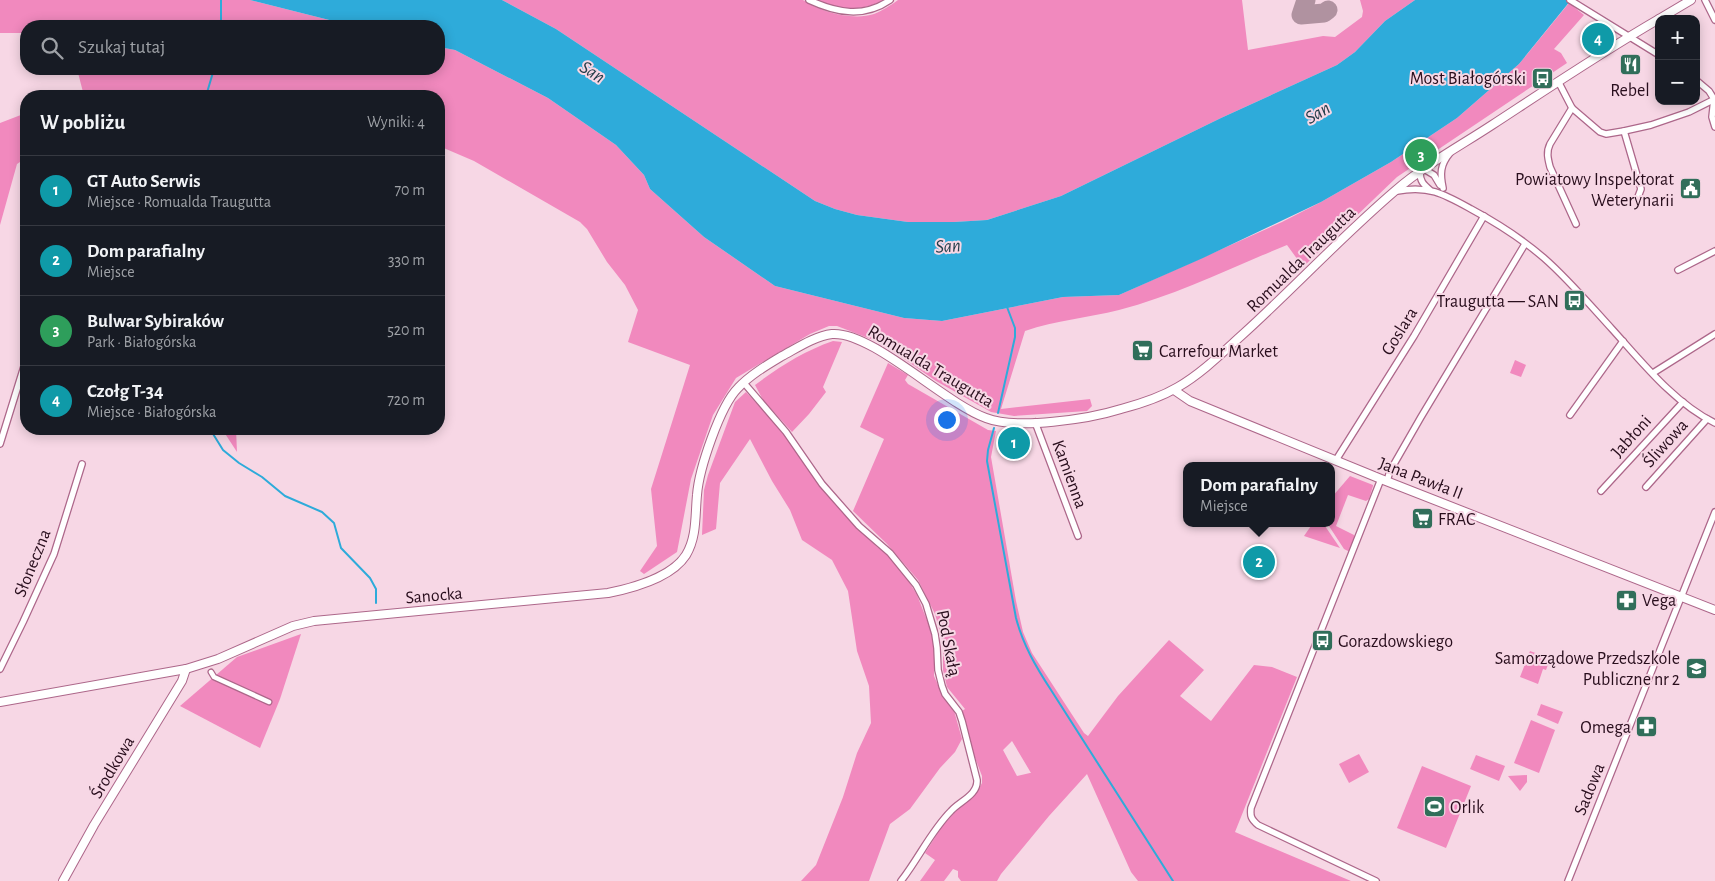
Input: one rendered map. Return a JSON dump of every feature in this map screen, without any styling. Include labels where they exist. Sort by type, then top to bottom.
[{"type":"street","points":[[809,0],[828,8],[854,13],[870,10],[890,0]]},
{"type":"street","points":[[1570,0],[1655,52]]},
{"type":"street","name":"Romualda Traugutta","points":[[1666,15],[1691,0]]},
{"type":"street","points":[[1705,0],[1715,20]]},
{"type":"street","name":"Romualda Traugutta","points":[[744,383],[770,363],[790,352],[821,336],[837,334],[853,338],[885,354],[949,398],[976,414],[1001,422],[1035,422],[1104,414],[1136,405],[1174,390],[1197,374],[1257,322],[1395,191],[1422,170],[1558,81],[1655,21]]},
{"type":"street","points":[[1558,81],[1572,108],[1600,132],[1606,134],[1624,132],[1689,112],[1715,99]]},
{"type":"street","points":[[1700,83],[1715,99],[1712,118],[1715,127]]},
{"type":"street","points":[[1572,108],[1550,144],[1547,158],[1576,224]]},
{"type":"street","points":[[1624,132],[1641,189],[1638,196]]},
{"type":"street","points":[[1443,188],[1440,173],[1445,159],[1454,149]]},
{"type":"street","points":[[1430,190],[1423,184],[1420,178],[1422,170],[1434,175],[1449,197]]},
{"type":"street","points":[[1395,191],[1414,188],[1430,190],[1449,197],[1484,216],[1525,244],[1544,258],[1683,402],[1715,423]]},
{"type":"street","name":"Goslara","points":[[1336,460],[1418,328],[1484,216]]},
{"type":"street","points":[[1376,881],[1258,825],[1252,819],[1250,814],[1251,808],[1384,480],[1525,244]]},
{"type":"street","points":[[1678,270],[1715,251]]},
{"type":"street","points":[[1653,372],[1715,334]]},
{"type":"street","points":[[1570,415],[1623,341]]},
{"type":"street","points":[[0,444],[20,379]]},
{"type":"street","name":"Sanocka","points":[[0,702],[186,669],[218,659],[285,629],[309,622],[608,593],[641,584],[657,577],[679,563],[689,549],[694,532],[701,469],[724,409],[731,396],[744,383]]},
{"type":"street","name":"Pod Skałą","points":[[744,383],[786,432],[822,484],[859,526],[905,569],[926,604],[935,634],[940,678],[946,694],[959,712],[978,786],[972,794],[954,807],[943,819],[901,881]]},
{"type":"street","name":"Jana Pawła II","points":[[1174,390],[1190,401],[1384,480],[1715,610]]},
{"type":"street","name":"Jabłoni","points":[[1601,491],[1683,402]]},
{"type":"street","name":"Śliwowa","points":[[1646,487],[1707,419]]},
{"type":"street","name":"Kamienna","points":[[1035,422],[1078,536]]},
{"type":"street","name":"Słoneczna","points":[[0,669],[54,554],[82,464]]},
{"type":"street","name":"Sadowa","points":[[1568,881],[1715,512]]},
{"type":"street","name":"Środkowa","points":[[63,881],[94,825],[182,681],[186,669]]},
{"type":"street","points":[[211,672],[214,676],[269,702]]},
{"type":"shaded area","points":[[0,0],[250,0],[329,20],[20,20],[20,33],[0,33]]},
{"type":"shaded area","points":[[502,0],[803,0],[828,12],[847,16],[866,16],[883,10],[898,0],[1242,0],[1248,50],[1323,36],[1335,37],[1362,17],[1363,11],[1360,0],[1415,0],[1385,21],[1355,52],[1337,65],[1221,118],[1061,196],[987,220],[908,222],[857,215],[815,201],[556,29]]},
{"type":"shaded area","points":[[816,0],[883,0],[858,8],[841,8]]},
{"type":"shaded area","points":[[1569,3],[1584,15],[1554,49],[1561,53],[1567,63],[1397,177],[1303,267],[1287,245],[1183,289],[1141,304],[1107,313],[1048,324],[1025,331],[1001,409],[1090,399],[1092,406],[1087,411],[1014,416],[991,412],[936,381],[881,343],[837,326],[829,326],[810,334],[736,378],[713,415],[691,479],[677,552],[644,574],[640,571],[657,546],[651,489],[690,365],[628,342],[638,310],[625,285],[607,262],[587,229],[580,222],[474,161],[445,149],[445,90],[82,90],[79,75],[445,75],[445,48],[455,50],[548,98],[616,145],[644,175],[650,189],[704,237],[775,286],[904,318],[942,321],[1063,297],[1119,295],[1282,222],[1391,162],[1457,118],[1519,64]]},
{"type":"shaded area","points":[[20,115],[20,162],[17,164],[0,225],[0,123]]},
{"type":"shaded area","points":[[833,341],[842,342],[823,387],[826,392],[792,432],[763,400],[755,385],[792,360]]},
{"type":"shaded area","points":[[1515,360],[1526,365],[1521,377],[1510,373]]},
{"type":"shaded area","points":[[888,363],[908,375],[905,380],[908,384],[988,430],[996,431],[991,457],[1023,632],[1032,653],[1084,733],[1088,736],[1118,696],[1169,640],[1204,670],[1180,696],[1211,721],[1254,665],[1272,667],[1297,677],[1235,832],[1351,881],[1138,881],[1131,872],[1087,774],[1049,816],[997,881],[961,881],[958,877],[958,871],[953,869],[944,881],[920,881],[935,860],[925,853],[943,825],[977,792],[982,783],[982,776],[972,750],[962,711],[965,709],[947,687],[943,670],[943,643],[935,614],[918,580],[887,544],[853,511],[884,439],[860,427]],"holes":[[[1012,741],[1031,773],[1017,776],[1003,750]]]},
{"type":"shaded area","points":[[746,392],[800,454],[820,487],[876,546],[892,559],[905,575],[917,595],[934,638],[934,676],[953,707],[962,739],[955,752],[940,768],[910,809],[890,824],[869,881],[801,881],[816,865],[843,797],[857,753],[871,723],[869,686],[857,651],[848,591],[832,560],[802,540],[790,510],[750,439],[720,483],[716,529],[702,535],[704,490],[708,475],[735,402]]},
{"type":"shaded area","points":[[226,435],[236,435],[237,452]]},
{"type":"shaded area","points":[[1350,476],[1373,485],[1369,499],[1366,501],[1348,495],[1336,526],[1354,535],[1350,552],[1344,549],[1330,527],[1335,527],[1335,494]]},
{"type":"shaded area","points":[[1310,527],[1326,527],[1340,548],[1304,536]]},
{"type":"shaded area","points":[[301,634],[280,699],[260,748],[180,706],[237,657]]},
{"type":"shaded area","points":[[1530,651],[1541,655],[1549,662],[1546,670],[1543,669],[1538,684],[1520,677]]},
{"type":"shaded area","points":[[1541,704],[1563,712],[1558,724],[1537,715]]},
{"type":"shaded area","points":[[1531,720],[1555,730],[1539,773],[1514,763]]},
{"type":"shaded area","points":[[1359,754],[1369,772],[1349,783],[1339,764]]},
{"type":"shaded area","points":[[1476,755],[1505,766],[1499,781],[1470,769]]},
{"type":"shaded area","name":"Orlik","points":[[1422,766],[1471,786],[1446,848],[1397,828]]},
{"type":"shaded area","points":[[1527,775],[1527,782],[1520,791],[1508,776]]},
{"type":"water","name":"San","points":[[250,0],[502,0],[556,29],[815,201],[857,215],[908,222],[954,222],[987,220],[1061,196],[1221,118],[1337,65],[1355,52],[1385,21],[1415,0],[1571,0],[1519,64],[1457,118],[1391,162],[1321,202],[1203,258],[1119,295],[1063,297],[942,321],[904,318],[775,286],[704,237],[650,189],[644,175],[616,145],[548,98],[455,50],[445,48],[445,20],[329,20]]},
{"type":"waterway","points":[[221,0],[221,20]]},
{"type":"waterway","points":[[208,90],[212,75]]},
{"type":"waterway","points":[[998,413],[1015,337],[1015,328],[1007,307]]},
{"type":"waterway","points":[[994,428],[987,461],[1016,618],[1022,637],[1030,656],[1045,681],[1173,881]]},
{"type":"waterway","points":[[214,435],[223,450],[239,463],[262,477],[285,496],[322,512],[334,523],[341,548],[370,578],[376,589],[376,603]]},
{"type":"taxiway","points":[[1306,0],[1301,15],[1324,13],[1328,10]]},
{"type":"place","name":"Czołg T-34","points":[[1598,39]]},
{"type":"place","name":"Rebel","points":[[1630,65]]},
{"type":"place","name":"Most Białogórski","points":[[1542,78]]},
{"type":"place","name":"Bulwar Sybiraków","points":[[1421,155]]},
{"type":"place","name":"Powiatowy Inspektorat Weterynarii","points":[[1690,189]]},
{"type":"place","name":"Traugutta — SAN","points":[[1575,301]]},
{"type":"place","name":"Carrefour Market","points":[[1143,351]]},
{"type":"place","name":"GT Auto Serwis","points":[[1014,443]]},
{"type":"place","name":"FRAC","points":[[1422,519]]},
{"type":"place","name":"Dom parafialny","points":[[1259,562]]},
{"type":"place","name":"Vega","points":[[1626,600]]},
{"type":"place","name":"Gorazdowskiego","points":[[1322,641]]},
{"type":"place","name":"Samorządowe Przedszkole Publiczne nr 2","points":[[1696,668]]},
{"type":"place","name":"Omega","points":[[1647,727]]},
{"type":"place","name":"Orlik","points":[[1434,807]]}]
